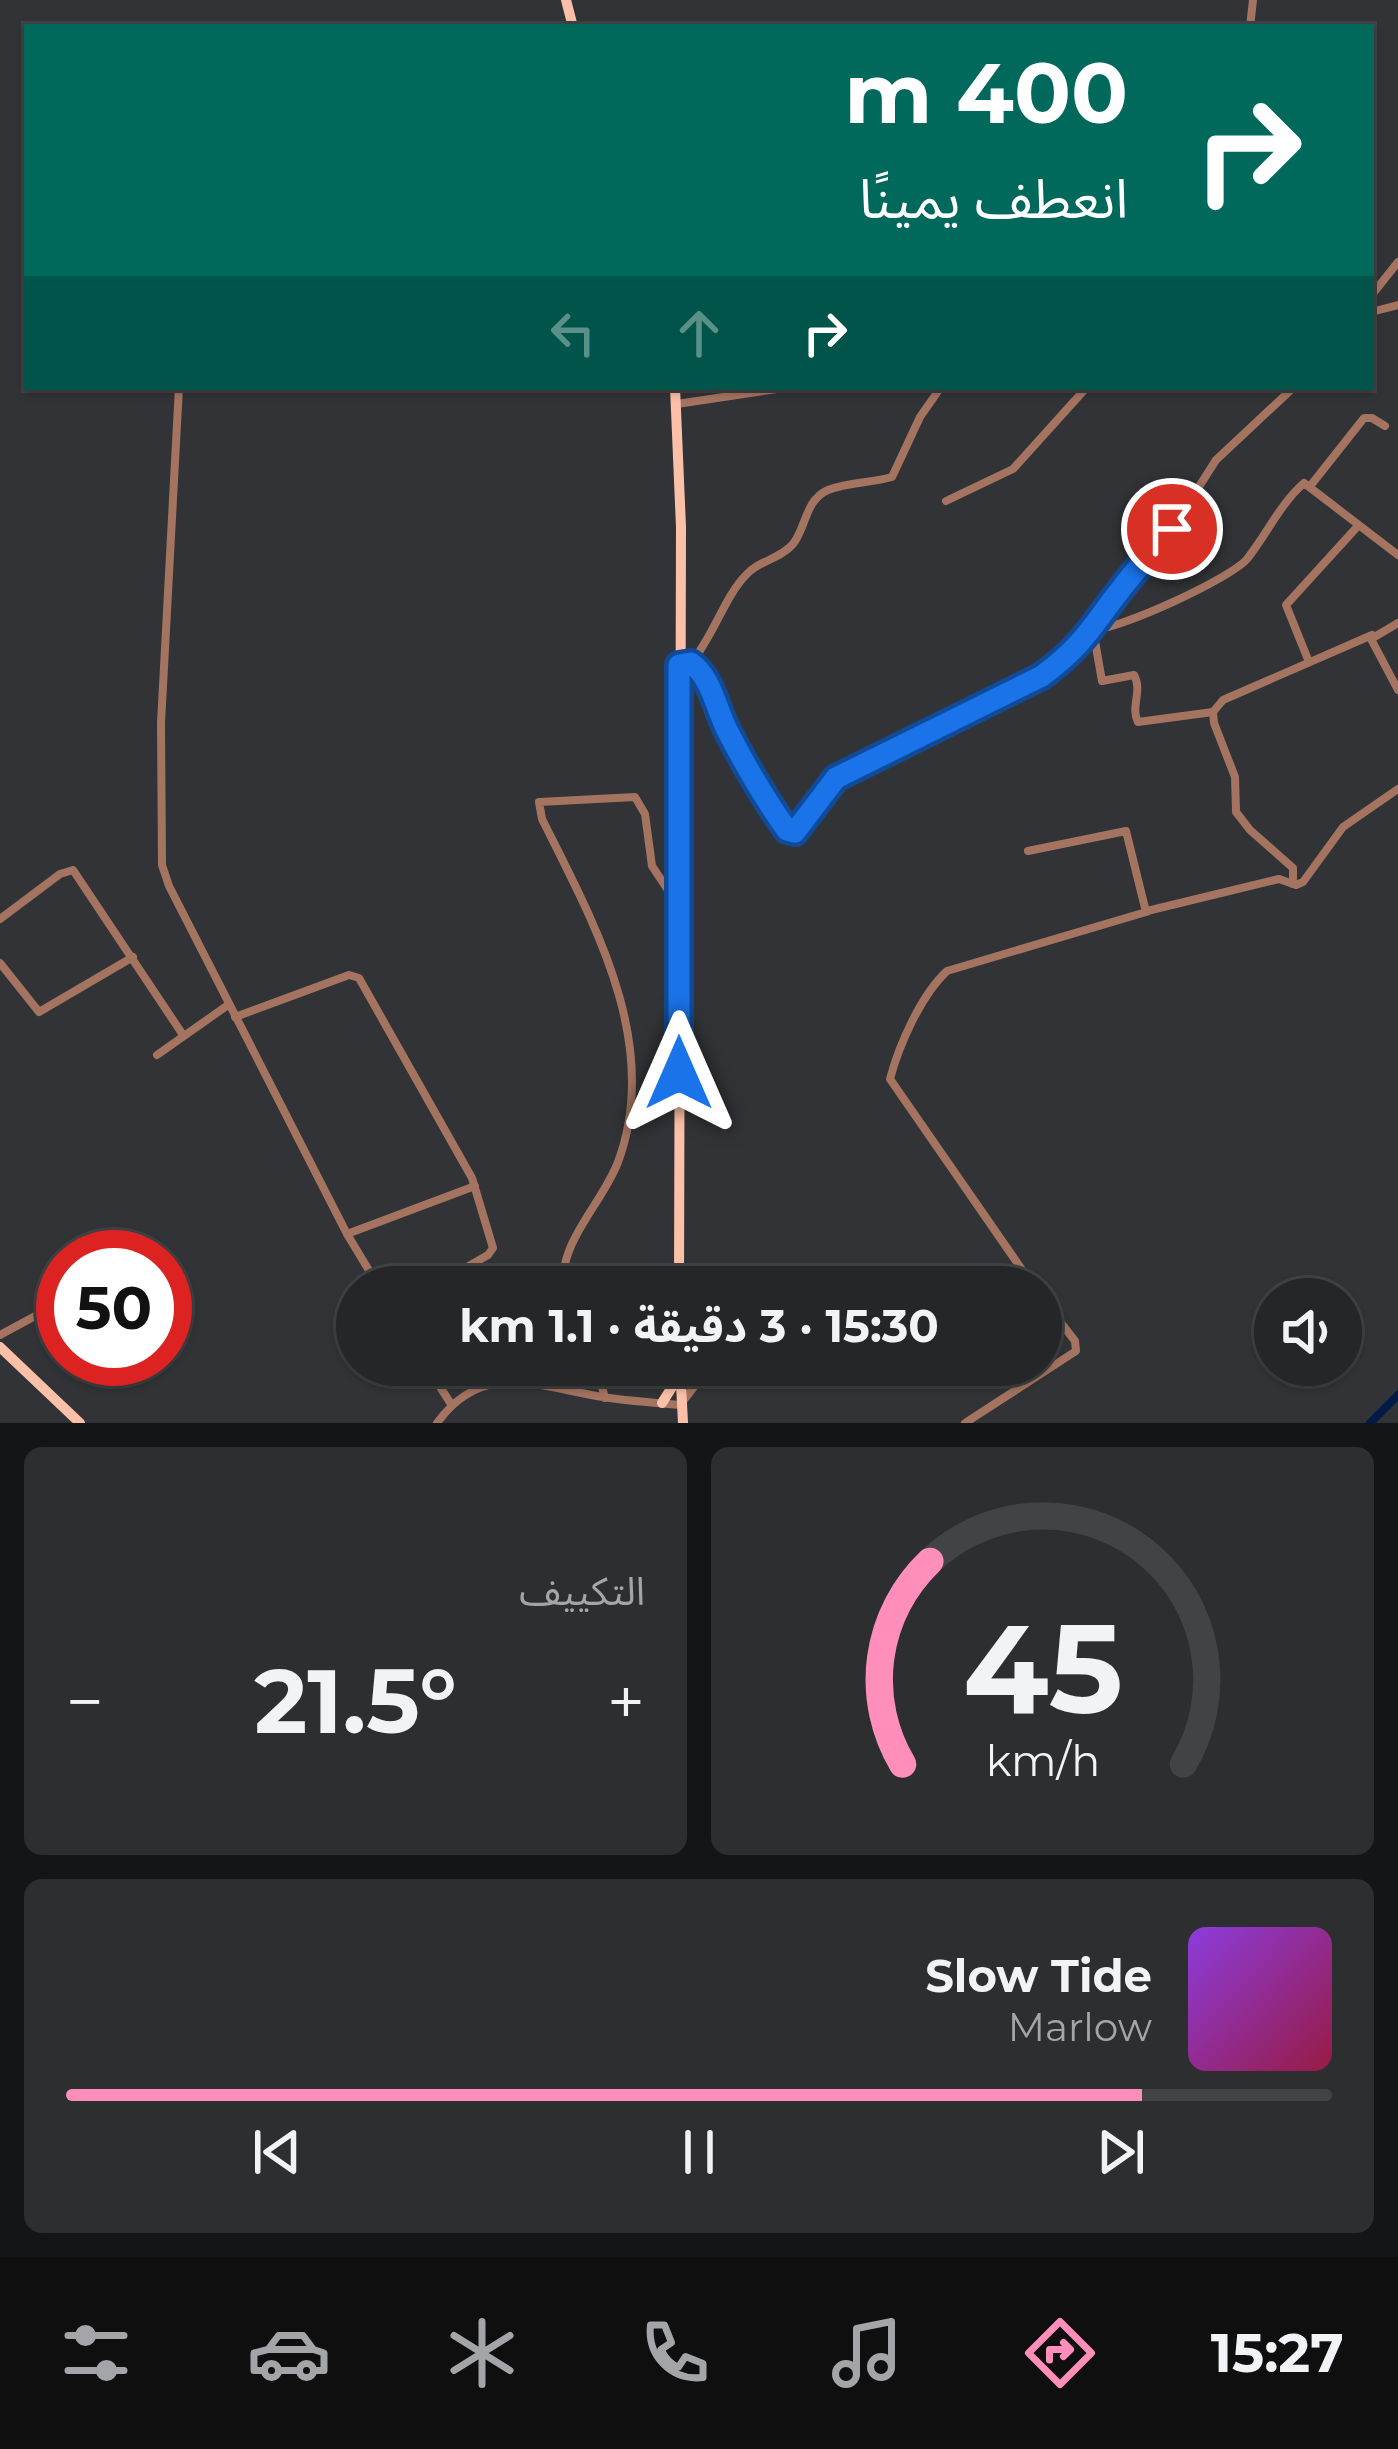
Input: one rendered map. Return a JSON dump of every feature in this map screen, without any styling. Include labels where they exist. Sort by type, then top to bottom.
[{"type":"main road","points":[[675,390],[685,664],[679,1266]]},
{"type":"main road","points":[[0,1348],[80,1423]]},
{"type":"main road","points":[[662,1403],[672,1386]]},
{"type":"main road","points":[[681,1386],[682,1423]]},
{"type":"street","points":[[1374,292],[1398,262]]},
{"type":"street","points":[[179,390],[161,723],[162,865],[234,1017],[366,1266]]},
{"type":"street","points":[[677,404],[770,390]]},
{"type":"street","points":[[938,390],[892,476],[832,489],[817,497],[792,546],[744,577],[711,635],[685,664],[701,671],[765,799],[790,832],[804,824],[836,778],[1042,676],[1094,630],[1120,590],[1172,529],[1216,460],[1291,390]]},
{"type":"street","points":[[946,501],[1013,469],[1084,390]]},
{"type":"street","points":[[1311,484],[1364,418],[1385,426]]},
{"type":"street","points":[[1094,630],[1130,622],[1235,571],[1304,484],[1311,484],[1357,527],[1398,555]]},
{"type":"street","points":[[1309,662],[1286,605],[1357,527]]},
{"type":"street","points":[[1094,630],[1102,681],[1127,674],[1134,675],[1138,683],[1134,710],[1138,722],[1213,712],[1223,700],[1398,622]]},
{"type":"street","points":[[1372,635],[1374,651],[1398,690]]},
{"type":"street","points":[[1213,712],[1235,777],[1236,812],[1293,868],[1293,884]]},
{"type":"street","points":[[1019,1266],[891,1084],[891,1073],[935,982],[947,971],[1146,912],[1279,879],[1293,884],[1308,879],[1342,827],[1398,789]]},
{"type":"street","points":[[566,1266],[623,1145],[629,1121],[630,1055],[614,977],[538,809],[539,802],[635,797],[645,814],[652,866],[680,906]]},
{"type":"street","points":[[1028,851],[1126,831],[1146,912]]},
{"type":"street","points":[[0,919],[73,869],[183,1035]]},
{"type":"street","points":[[0,963],[41,1012],[133,957]]},
{"type":"street","points":[[234,1017],[349,975],[358,977],[475,1186],[492,1252],[468,1266]]},
{"type":"street","points":[[157,1055],[228,1005]]},
{"type":"street","points":[[347,1234],[475,1186]]},
{"type":"street","points":[[0,1335],[36,1316]]},
{"type":"street","points":[[1062,1324],[1075,1341],[1076,1351],[1062,1360]]},
{"type":"street","points":[[436,1423],[467,1392],[496,1382],[680,1405],[697,1386]]},
{"type":"street","points":[[440,1386],[451,1405]]},
{"type":"street","points":[[602,1386],[605,1397]]},
{"type":"street","points":[[965,1423],[1022,1386]]},
{"type":"waterway","points":[[1370,1423],[1398,1395]]},
{"type":"route","points":[[679,1073],[679,665],[691,663],[701,671],[765,799],[787,830],[795,832],[821,794],[856,765],[1060,663],[1094,630],[1120,590],[1172,529]]}]
